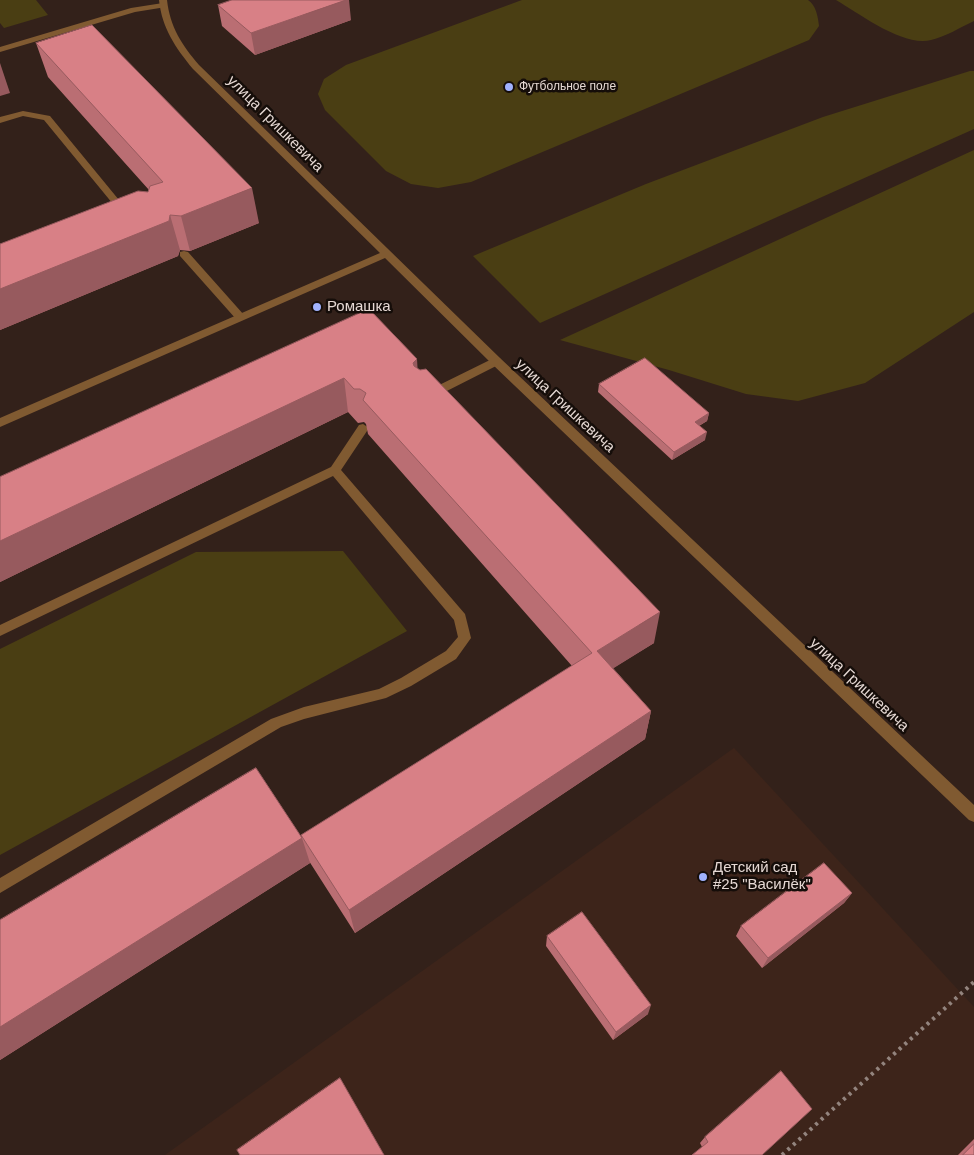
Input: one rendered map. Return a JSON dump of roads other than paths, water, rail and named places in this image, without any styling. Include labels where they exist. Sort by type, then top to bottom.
[{"type":"street","points":[[0,50],[163,2]]},
{"type":"street","name":"улица Гришкевича","points":[[163,2],[165,23],[172,38],[196,67],[496,362],[974,815]]},
{"type":"street","points":[[0,120],[15,114],[32,113],[47,118],[125,215]]},
{"type":"street","points":[[184,254],[240,317]]},
{"type":"street","points":[[0,423],[386,254]]},
{"type":"street","points":[[423,398],[496,362]]},
{"type":"street","points":[[0,631],[335,470],[363,428]]},
{"type":"street","points":[[0,886],[276,723],[304,713],[381,694],[406,682],[450,655],[465,638],[460,618],[335,470]]},
{"type":"place","name":"Футбольное поле","points":[[509,87]]},
{"type":"place","name":"Ромашка","points":[[317,307]]},
{"type":"place","name":"Детский сад #25 \"Василёк\"","points":[[703,877]]}]
